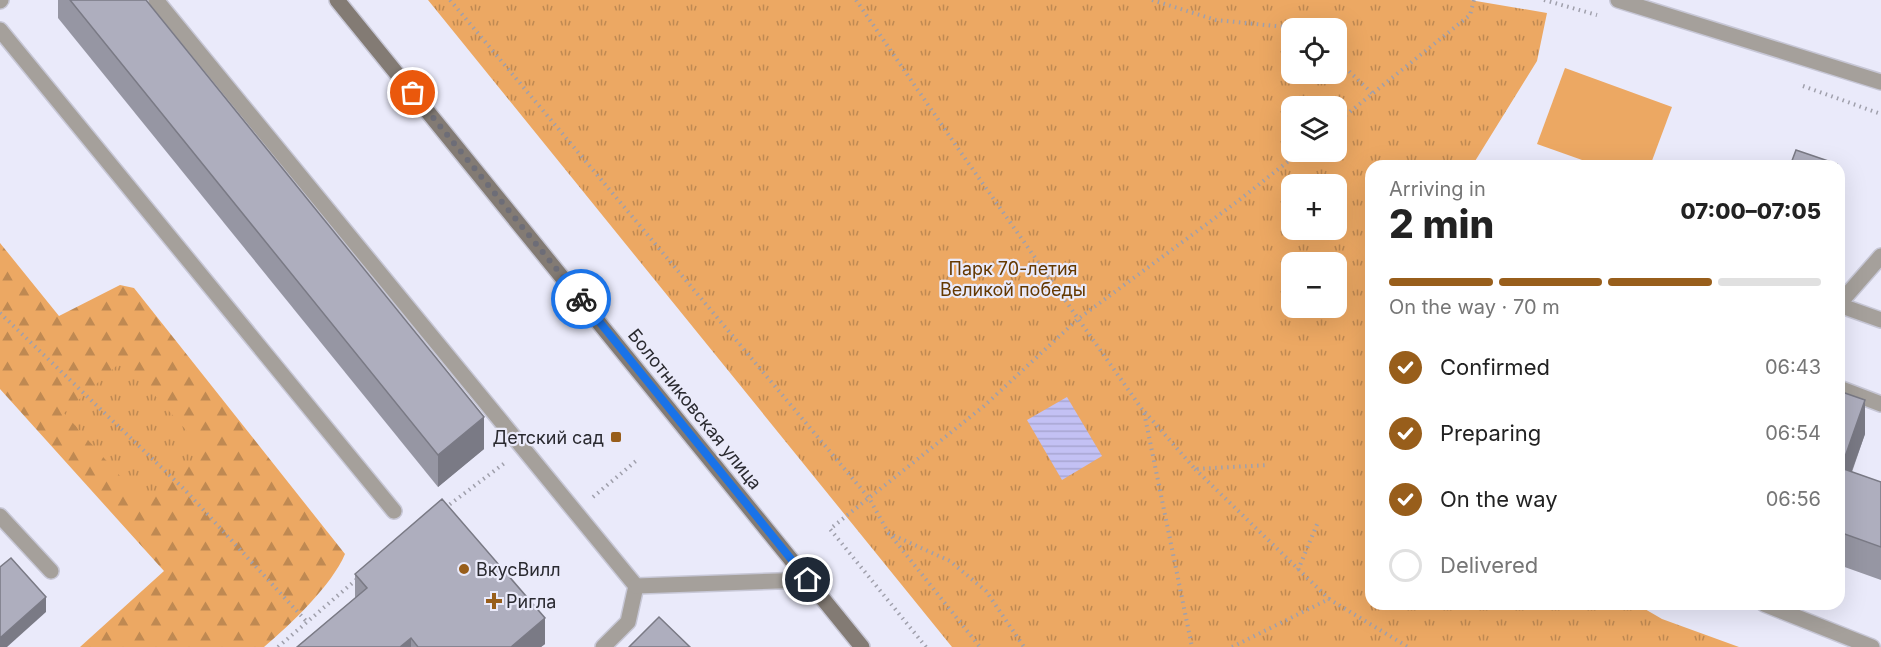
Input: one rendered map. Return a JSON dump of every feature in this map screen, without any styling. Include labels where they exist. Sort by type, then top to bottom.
[{"type":"street","points":[[156,0],[636,586]]},
{"type":"street","name":"Болотниковская улица","points":[[337,0],[862,647]]},
{"type":"street","points":[[1618,0],[1881,82]]},
{"type":"street","points":[[0,30],[394,511]]},
{"type":"street","points":[[1845,297],[1881,256]]},
{"type":"street","points":[[1845,306],[1881,320]]},
{"type":"street","points":[[1845,390],[1881,404]]},
{"type":"street","points":[[0,516],[51,571]]},
{"type":"street","points":[[636,586],[808,580]]},
{"type":"street","points":[[603,647],[628,622],[636,586]]},
{"type":"street","points":[[1779,610],[1872,647]]},
{"type":"path","points":[[450,0],[869,498],[888,532],[980,647]]},
{"type":"path","points":[[856,0],[1144,412],[1195,469],[1329,599],[1408,647]]},
{"type":"path","points":[[1152,0],[1216,20],[1281,26]]},
{"type":"path","points":[[1347,114],[1470,15],[1474,0]]},
{"type":"path","points":[[1347,69],[1373,94]]},
{"type":"path","points":[[926,647],[830,529],[984,406],[1078,319],[1287,162]]},
{"type":"path","points":[[0,313],[185,490],[307,622]]},
{"type":"path","points":[[1144,412],[1192,647]]},
{"type":"path","points":[[438,513],[523,449]]},
{"type":"path","points":[[575,512],[636,461]]},
{"type":"path","points":[[1195,469],[1269,465]]},
{"type":"path","points":[[1298,570],[1318,522]]},
{"type":"path","points":[[888,532],[950,561],[986,591],[1024,647]]},
{"type":"path","points":[[278,647],[360,577]]},
{"type":"path","points":[[1232,647],[1329,599]]},
{"type":"green space","name":"Парк 70-летия Великой победы","points":[[428,0],[1470,0],[1547,13],[1537,61],[1476,160],[1365,160],[1365,610],[1647,610],[1662,619],[1739,647],[952,647]]},
{"type":"green space","points":[[1565,68],[1672,107],[1652,160],[1582,160],[1537,144]]},
{"type":"green space","points":[[0,243],[59,316],[120,285],[134,288],[345,554],[321,591],[264,647],[80,647],[164,571],[0,389]]},
{"type":"green space","points":[[123,360],[204,450],[144,503],[64,413]]},
{"type":"water","points":[[1067,397],[1102,456],[1062,480],[1027,420]]},
{"type":"building","points":[[70,0],[146,0],[484,417],[438,455]]},
{"type":"building","points":[[1796,150],[1825,160],[1792,160]]},
{"type":"building","points":[[1845,393],[1865,400],[1845,457]]},
{"type":"building","points":[[1845,469],[1881,482],[1881,547],[1845,534]]},
{"type":"building","points":[[442,499],[545,618],[511,647],[418,647],[411,638],[400,647],[297,647],[367,588],[355,574]]},
{"type":"building","points":[[11,558],[46,597],[0,638],[0,567]]},
{"type":"building","points":[[659,617],[690,647],[629,647]]},
{"type":"way so far","points":[[413,93],[581,299]]},
{"type":"place","name":"Детский сад","points":[[616,437]]},
{"type":"place","name":"ВкусВилл","points":[[464,569]]},
{"type":"place","name":"Ригла","points":[[494,601]]},
{"type":"route","points":[[581,299],[808,580]]}]
